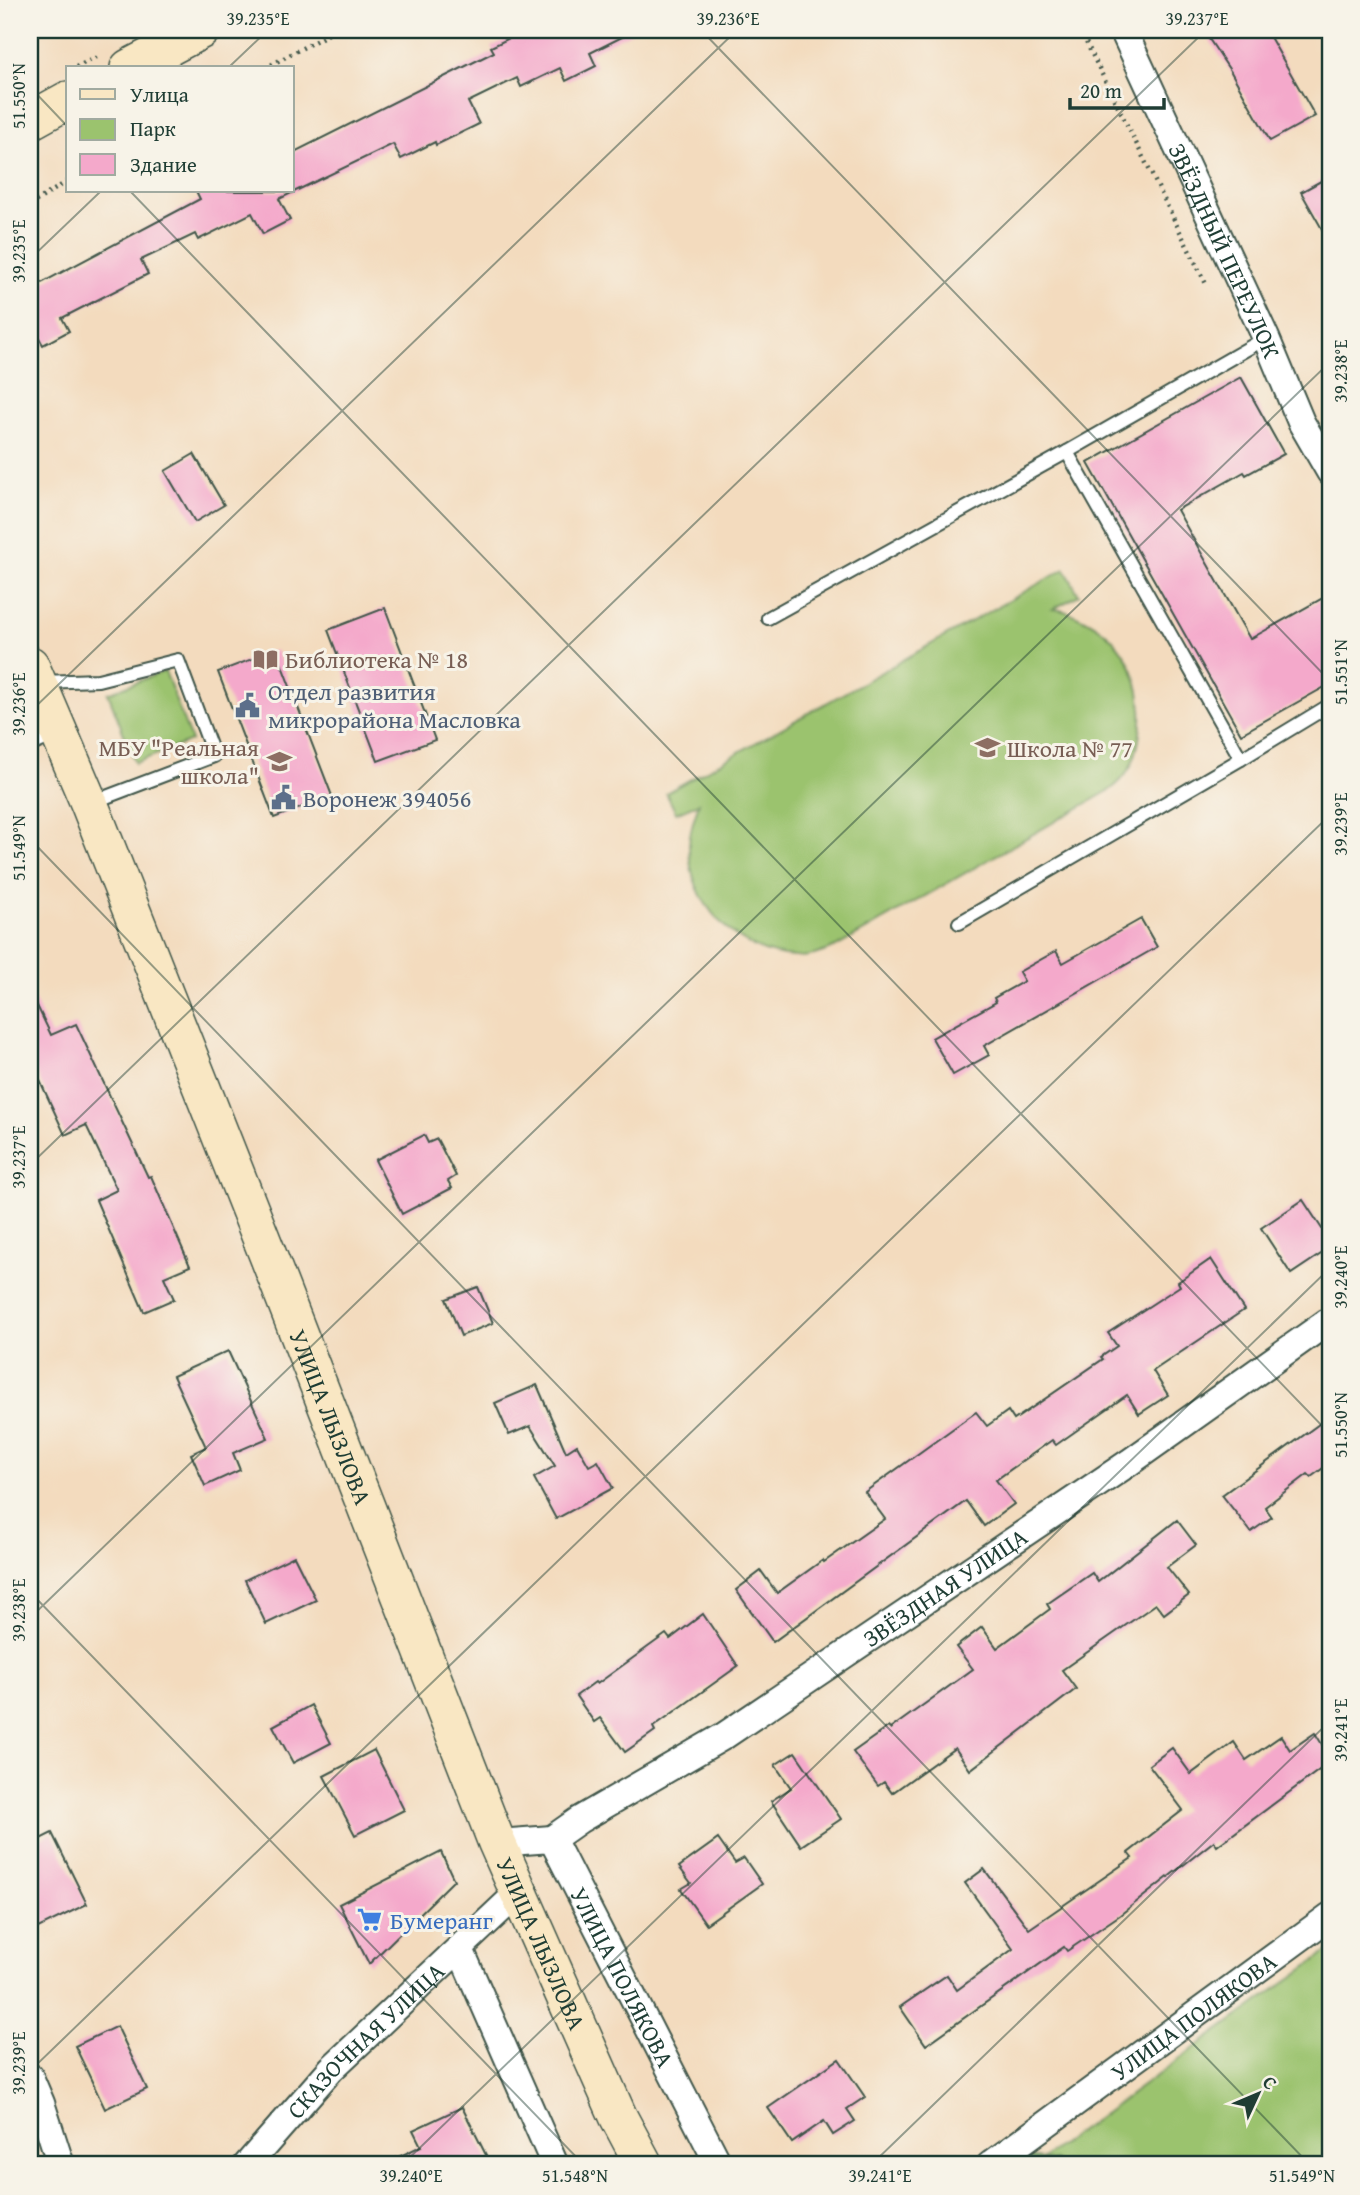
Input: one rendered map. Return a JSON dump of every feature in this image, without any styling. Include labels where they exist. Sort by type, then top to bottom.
[{"type":"main road","points":[[133,66],[201,30]]},
{"type":"main road","points":[[30,121],[66,101]]},
{"type":"main road","name":"УЛИЦА ЛЫЗЛОВА","points":[[34,673],[44,732],[89,803],[497,1843],[618,2116],[644,2165]]},
{"type":"street","name":"ЗВЁЗДНЫЙ ПЕРЕУЛОК","points":[[1123,30],[1266,338],[1301,422],[1330,472]]},
{"type":"street","name":"ЗВЁЗДНАЯ УЛИЦА","points":[[552,1839],[579,1820],[724,1736],[1130,1462],[1330,1320]]},
{"type":"street","points":[[497,1843],[552,1839]]},
{"type":"street","name":"УЛИЦА ПОЛЯКОВА","points":[[552,1839],[719,2165]]},
{"type":"street","name":"СКАЗОЧНАЯ УЛИЦА","points":[[247,2165],[331,2069],[518,1893]]},
{"type":"street","name":"УЛИЦА ПОЛЯКОВА","points":[[990,2165],[1330,1916]]},
{"type":"street","points":[[460,1949],[555,2165]]},
{"type":"street","points":[[30,2077],[61,2165]]},
{"type":"lane","points":[[768,618],[1067,453],[1266,338]]},
{"type":"lane","points":[[1067,453],[1241,759]]},
{"type":"lane","points":[[34,673],[98,680],[178,660],[214,756],[89,803]]},
{"type":"lane","points":[[959,923],[1330,705]]},
{"type":"path","points":[[269,66],[336,30]]},
{"type":"path","points":[[1080,30],[1210,293]]},
{"type":"path","points":[[30,205],[66,182]]},
{"type":"green space","points":[[1065,569],[1079,595],[1053,609],[1083,619],[1113,640],[1124,654],[1138,686],[1141,703],[1139,740],[1133,762],[1122,780],[1110,790],[836,947],[821,953],[800,957],[773,954],[735,936],[720,922],[697,887],[691,866],[689,840],[699,803],[676,813],[666,793]]},
{"type":"green space","points":[[165,671],[191,741],[135,763],[108,693]]},
{"type":"green space","points":[[1330,1950],[1330,2165],[1033,2165]]},
{"type":"green space","points":[[1019,2155],[1058,2162],[1056,2165],[1008,2165]]},
{"type":"building","points":[[526,30],[636,30],[590,53],[596,66],[566,81],[560,68],[521,87],[517,78],[468,102],[479,124],[436,145],[435,142],[401,159],[393,144],[294,192],[294,152],[494,52],[491,47]]},
{"type":"building","points":[[1203,30],[1266,30],[1315,116],[1270,141],[1231,72]]},
{"type":"building","points":[[1330,176],[1330,243],[1301,192]]},
{"type":"building","points":[[196,192],[294,192],[279,199],[290,220],[263,234],[252,213],[198,240],[195,234],[141,260],[148,274],[62,318],[69,331],[43,345],[37,334],[30,338],[30,289],[200,199]]},
{"type":"building","points":[[1241,377],[1284,454],[1246,475],[1244,472],[1177,510],[1250,639],[1330,594],[1330,684],[1241,734],[1088,463]]},
{"type":"building","points":[[194,454],[224,505],[195,522],[165,471]]},
{"type":"building","points":[[385,608],[435,740],[378,761],[328,630]]},
{"type":"building","points":[[276,650],[332,796],[274,818],[218,672]]},
{"type":"building","points":[[1141,919],[1157,947],[984,1046],[989,1055],[953,1075],[932,1038],[996,1002],[994,998],[1024,981],[1019,972],[1056,951],[1063,963]]},
{"type":"building","points":[[30,991],[51,1035],[76,1024],[148,1177],[151,1176],[190,1266],[164,1277],[174,1299],[144,1312],[96,1200],[117,1190],[86,1125],[65,1135],[30,1059]]},
{"type":"building","points":[[424,1135],[428,1143],[437,1139],[456,1176],[448,1181],[452,1188],[402,1214],[375,1160]]},
{"type":"building","points":[[1303,1200],[1330,1241],[1330,1248],[1291,1274],[1261,1228]]},
{"type":"building","points":[[1211,1259],[1244,1310],[1153,1371],[1168,1395],[1139,1414],[1127,1395],[1056,1445],[1052,1440],[996,1480],[1014,1504],[984,1526],[966,1501],[773,1642],[736,1590],[761,1571],[777,1593],[823,1560],[824,1562],[885,1519],[865,1492],[976,1412],[987,1426],[1008,1411],[1014,1420],[1103,1359],[1101,1357],[1117,1346],[1108,1333],[1180,1286],[1178,1282]]},
{"type":"building","points":[[478,1287],[493,1323],[461,1336],[446,1299]]},
{"type":"building","points":[[228,1351],[268,1438],[233,1453],[240,1470],[205,1486],[191,1454],[206,1447],[173,1376]]},
{"type":"building","points":[[537,1385],[566,1452],[577,1445],[589,1466],[598,1461],[613,1488],[556,1519],[534,1478],[555,1466],[530,1426],[509,1435],[495,1403]]},
{"type":"building","points":[[1330,1416],[1330,1463],[1311,1477],[1308,1474],[1265,1507],[1272,1517],[1251,1532],[1222,1495]]},
{"type":"building","points":[[1177,1520],[1196,1545],[1167,1567],[1189,1595],[1164,1614],[1156,1604],[1062,1670],[1076,1689],[970,1770],[955,1748],[892,1793],[884,1782],[878,1786],[853,1752],[888,1727],[890,1729],[973,1669],[956,1647],[982,1627],[997,1648],[1050,1609],[1047,1604],[1092,1573],[1098,1582]]},
{"type":"building","points":[[294,1556],[316,1600],[266,1624],[245,1580]]},
{"type":"building","points":[[703,1614],[738,1666],[653,1727],[655,1731],[625,1752],[600,1718],[594,1722],[576,1696],[666,1634],[670,1639]]},
{"type":"building","points":[[311,1705],[331,1743],[293,1763],[273,1726]]},
{"type":"building","points":[[1315,1733],[1330,1757],[1330,1762],[1217,1846],[1214,1841],[1120,1915],[1067,1951],[1064,1947],[926,2045],[900,2007],[947,1975],[957,1990],[1013,1949],[965,1883],[984,1869],[1029,1929],[1132,1858],[1128,1853],[1183,1810],[1149,1765],[1172,1748],[1191,1774],[1234,1742],[1246,1760],[1281,1736],[1290,1750]]},
{"type":"building","points":[[374,1750],[404,1810],[355,1835],[324,1776]]},
{"type":"building","points":[[795,1752],[841,1819],[801,1846],[771,1801],[791,1788],[775,1765]]},
{"type":"building","points":[[52,1833],[87,1904],[30,1932],[30,1844]]},
{"type":"building","points":[[718,1839],[735,1863],[744,1858],[762,1884],[706,1924],[681,1889],[691,1883],[679,1867]]},
{"type":"building","points":[[441,1852],[454,1880],[369,1964],[339,1904]]},
{"type":"building","points":[[117,2026],[147,2089],[105,2109],[75,2046]]},
{"type":"building","points":[[839,2059],[865,2097],[847,2109],[855,2121],[833,2135],[824,2121],[792,2143],[768,2108]]},
{"type":"building","points":[[462,2107],[491,2165],[382,2165],[421,2146],[413,2130]]},
{"type":"place","name":"Библиотека № 18","points":[[265,659]]},
{"type":"place","name":"Отдел развития микрорайона Масловка","points":[[248,705]]},
{"type":"place","name":"Школа № 77","points":[[987,748]]},
{"type":"place","name":"МБУ \"Реальная школа\"","points":[[279,761]]},
{"type":"place","name":"Воронеж 394056","points":[[283,798]]},
{"type":"place","name":"Бумеранг","points":[[370,1920]]}]
